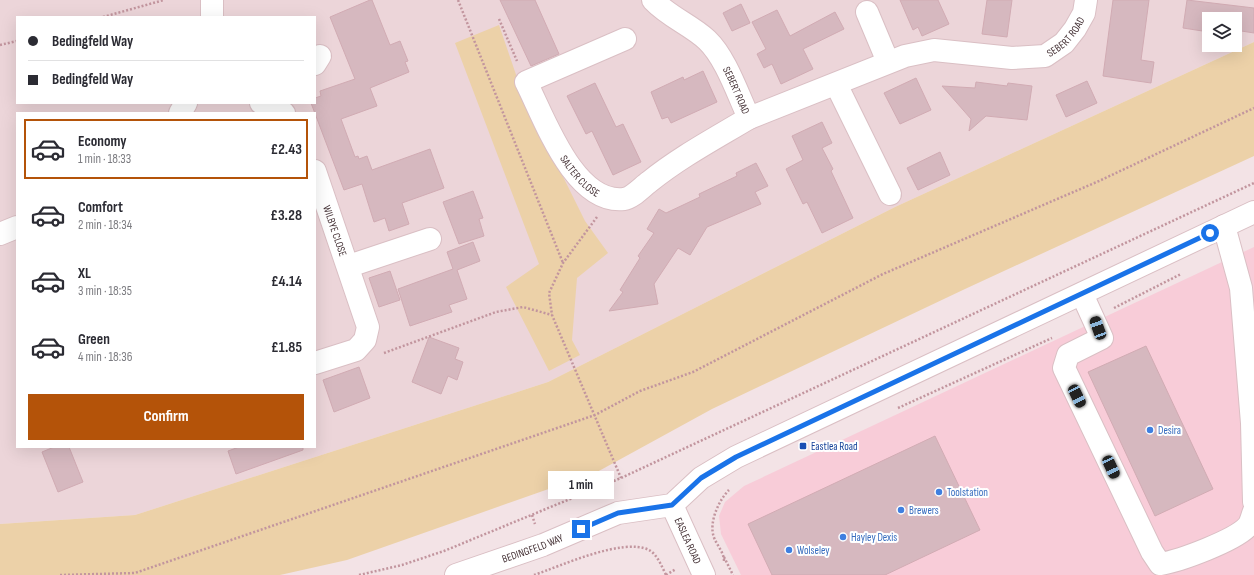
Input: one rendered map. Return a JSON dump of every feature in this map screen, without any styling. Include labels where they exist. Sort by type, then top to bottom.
[{"type":"street","points":[[212,0],[212,16]]},
{"type":"street","name":"SEBERT ROAD","points":[[653,0],[661,9],[707,41],[722,62],[749,118],[905,56],[934,50],[1012,58],[1046,56],[1064,44],[1075,29],[1084,13],[1086,0]]},
{"type":"street","points":[[867,12],[888,62]]},
{"type":"street","points":[[526,82],[625,39]]},
{"type":"street","name":"SALTER CLOSE","points":[[526,82],[562,154],[574,173],[592,190],[611,199],[625,199],[672,163],[749,118]]},
{"type":"street","points":[[836,84],[890,194]]},
{"type":"street","points":[[265,104],[285,109]]},
{"type":"street","name":"WILBYE CLOSE","points":[[316,174],[349,266],[368,327],[365,340]]},
{"type":"street","points":[[672,505],[701,478],[736,457],[1254,212]]},
{"type":"street","points":[[1224,226],[1241,288],[1252,423],[1254,502]]},
{"type":"street","points":[[0,234],[16,227]]},
{"type":"street","name":"WILBYE CLOSE","points":[[349,266],[430,239]]},
{"type":"street","points":[[1082,294],[1094,317],[1102,338],[1068,355],[1064,368],[1152,552],[1160,564],[1174,562],[1234,536],[1249,525],[1254,511]]},
{"type":"street","points":[[316,363],[356,350],[365,340]]},
{"type":"street","name":"BEDINGFELD WAY","points":[[456,575],[543,545],[618,513],[672,505]]},
{"type":"street","name":"EASLEA ROAD","points":[[672,505],[704,575]]},
{"type":"path","points":[[107,16],[164,0]]},
{"type":"path","points":[[458,0],[563,263]]},
{"type":"path","points":[[499,19],[526,82]]},
{"type":"path","points":[[0,45],[16,41]]},
{"type":"path","points":[[60,575],[135,573],[595,415],[640,391],[693,372],[883,274],[1099,181],[1254,108]]},
{"type":"path","points":[[360,575],[402,565],[444,551],[621,478],[1254,183]]},
{"type":"path","points":[[611,199],[563,263],[549,293],[552,315],[621,478]]},
{"type":"path","points":[[1094,317],[1187,271]]},
{"type":"path","points":[[365,340],[385,354],[496,312],[522,307],[552,315]]},
{"type":"path","points":[[896,409],[1056,336]]},
{"type":"path","points":[[732,487],[723,496],[714,516],[713,534],[733,575]]},
{"type":"path","points":[[534,575],[614,548],[634,546],[650,550],[659,560],[666,575]]},
{"type":"path","points":[[724,556],[724,562]]},
{"type":"shaded area","points":[[0,0],[1254,0],[1254,42],[1242,48],[1242,12],[1202,12],[1202,52],[1232,52],[895,207],[548,382],[135,515],[0,524]]},
{"type":"shaded area","points":[[499,25],[524,98],[585,221],[608,253],[577,278],[572,340],[580,355],[549,371],[506,287],[539,264],[455,43]]},
{"type":"shaded area","points":[[1254,42],[1254,156],[965,289],[712,409],[597,472],[347,560],[280,575],[0,575],[0,524],[135,515],[548,382],[895,207],[1232,52],[1242,52],[1242,48]]},
{"type":"shaded area","points":[[1254,247],[1254,575],[741,575],[721,534],[719,516],[725,502],[744,486]]},
{"type":"building","points":[[372,0],[390,45],[400,41],[408,61],[405,62],[409,72],[370,88],[377,106],[341,119],[355,157],[358,156],[359,159],[367,156],[372,170],[430,149],[444,188],[402,203],[409,224],[389,231],[385,218],[374,222],[362,184],[344,190],[316,116],[316,112],[314,112],[311,104],[316,104],[316,98],[321,96],[320,91],[355,79],[330,17]]},
{"type":"building","points":[[500,0],[535,0],[559,54],[531,66]]},
{"type":"building","points":[[900,0],[938,0],[949,24],[922,36],[918,27],[913,30]]},
{"type":"building","points":[[987,0],[1012,0],[1007,37],[982,34]]},
{"type":"building","points":[[1113,0],[1149,0],[1141,60],[1154,62],[1151,83],[1103,76]]},
{"type":"building","points":[[1187,0],[1254,8],[1254,33],[1242,31],[1242,12],[1202,12],[1202,31],[1183,28]]},
{"type":"building","points":[[741,4],[750,23],[732,31],[723,13]]},
{"type":"building","points":[[777,10],[790,36],[835,12],[844,29],[803,49],[813,69],[781,84],[772,64],[764,68],[757,54],[766,49],[752,22]]},
{"type":"building","points":[[703,71],[717,102],[671,123],[668,117],[662,119],[651,92],[683,77],[684,80]]},
{"type":"building","points":[[916,78],[931,110],[900,124],[884,93]]},
{"type":"building","points":[[1087,81],[1097,103],[1066,117],[1056,95]]},
{"type":"building","points":[[976,82],[1007,86],[1008,83],[1032,86],[1027,120],[986,116],[969,131],[971,119],[942,86],[975,88]]},
{"type":"building","points":[[595,83],[616,127],[623,124],[641,162],[613,175],[592,131],[586,134],[567,96]]},
{"type":"building","points":[[822,122],[832,143],[822,148],[833,169],[831,171],[853,218],[822,233],[807,202],[803,204],[786,169],[803,160],[792,136]]},
{"type":"building","points":[[940,152],[950,175],[918,190],[907,168]]},
{"type":"building","points":[[756,163],[768,186],[755,192],[761,204],[707,227],[690,255],[678,248],[654,284],[658,304],[609,311],[623,292],[620,290],[640,258],[638,256],[654,233],[647,229],[659,209],[666,213],[700,197],[699,194],[737,176],[736,173]]},
{"type":"building","points":[[473,191],[483,218],[479,219],[484,236],[459,244],[443,202]]},
{"type":"building","points":[[473,242],[480,261],[457,270],[467,299],[449,305],[452,312],[410,326],[398,289],[453,269],[447,252]]},
{"type":"building","points":[[390,271],[400,300],[379,307],[369,278]]},
{"type":"building","points":[[429,337],[459,348],[455,359],[463,362],[457,380],[448,376],[441,394],[412,382]]},
{"type":"building","name":"Desira","points":[[1146,346],[1213,489],[1155,516],[1088,372]]},
{"type":"building","points":[[359,367],[370,398],[334,412],[323,380]]},
{"type":"building","points":[[935,436],[980,530],[885,575],[772,575],[748,524]]},
{"type":"building","points":[[52,448],[69,448],[83,482],[58,492],[42,452]]},
{"type":"building","points":[[236,448],[303,448],[303,450],[236,474],[228,451]]},
{"type":"place","name":"Desira","points":[[1150,430]]},
{"type":"place","name":"Eastlea Road","points":[[803,446]]},
{"type":"place","name":"Toolstation","points":[[939,492]]},
{"type":"place","name":"Brewers","points":[[901,510]]},
{"type":"place","name":"Hayley Dexis","points":[[843,537]]},
{"type":"place","name":"Wolseley","points":[[789,550]]},
{"type":"route","points":[[581,529],[618,513],[672,505],[701,478],[736,457],[1210,233]]}]
